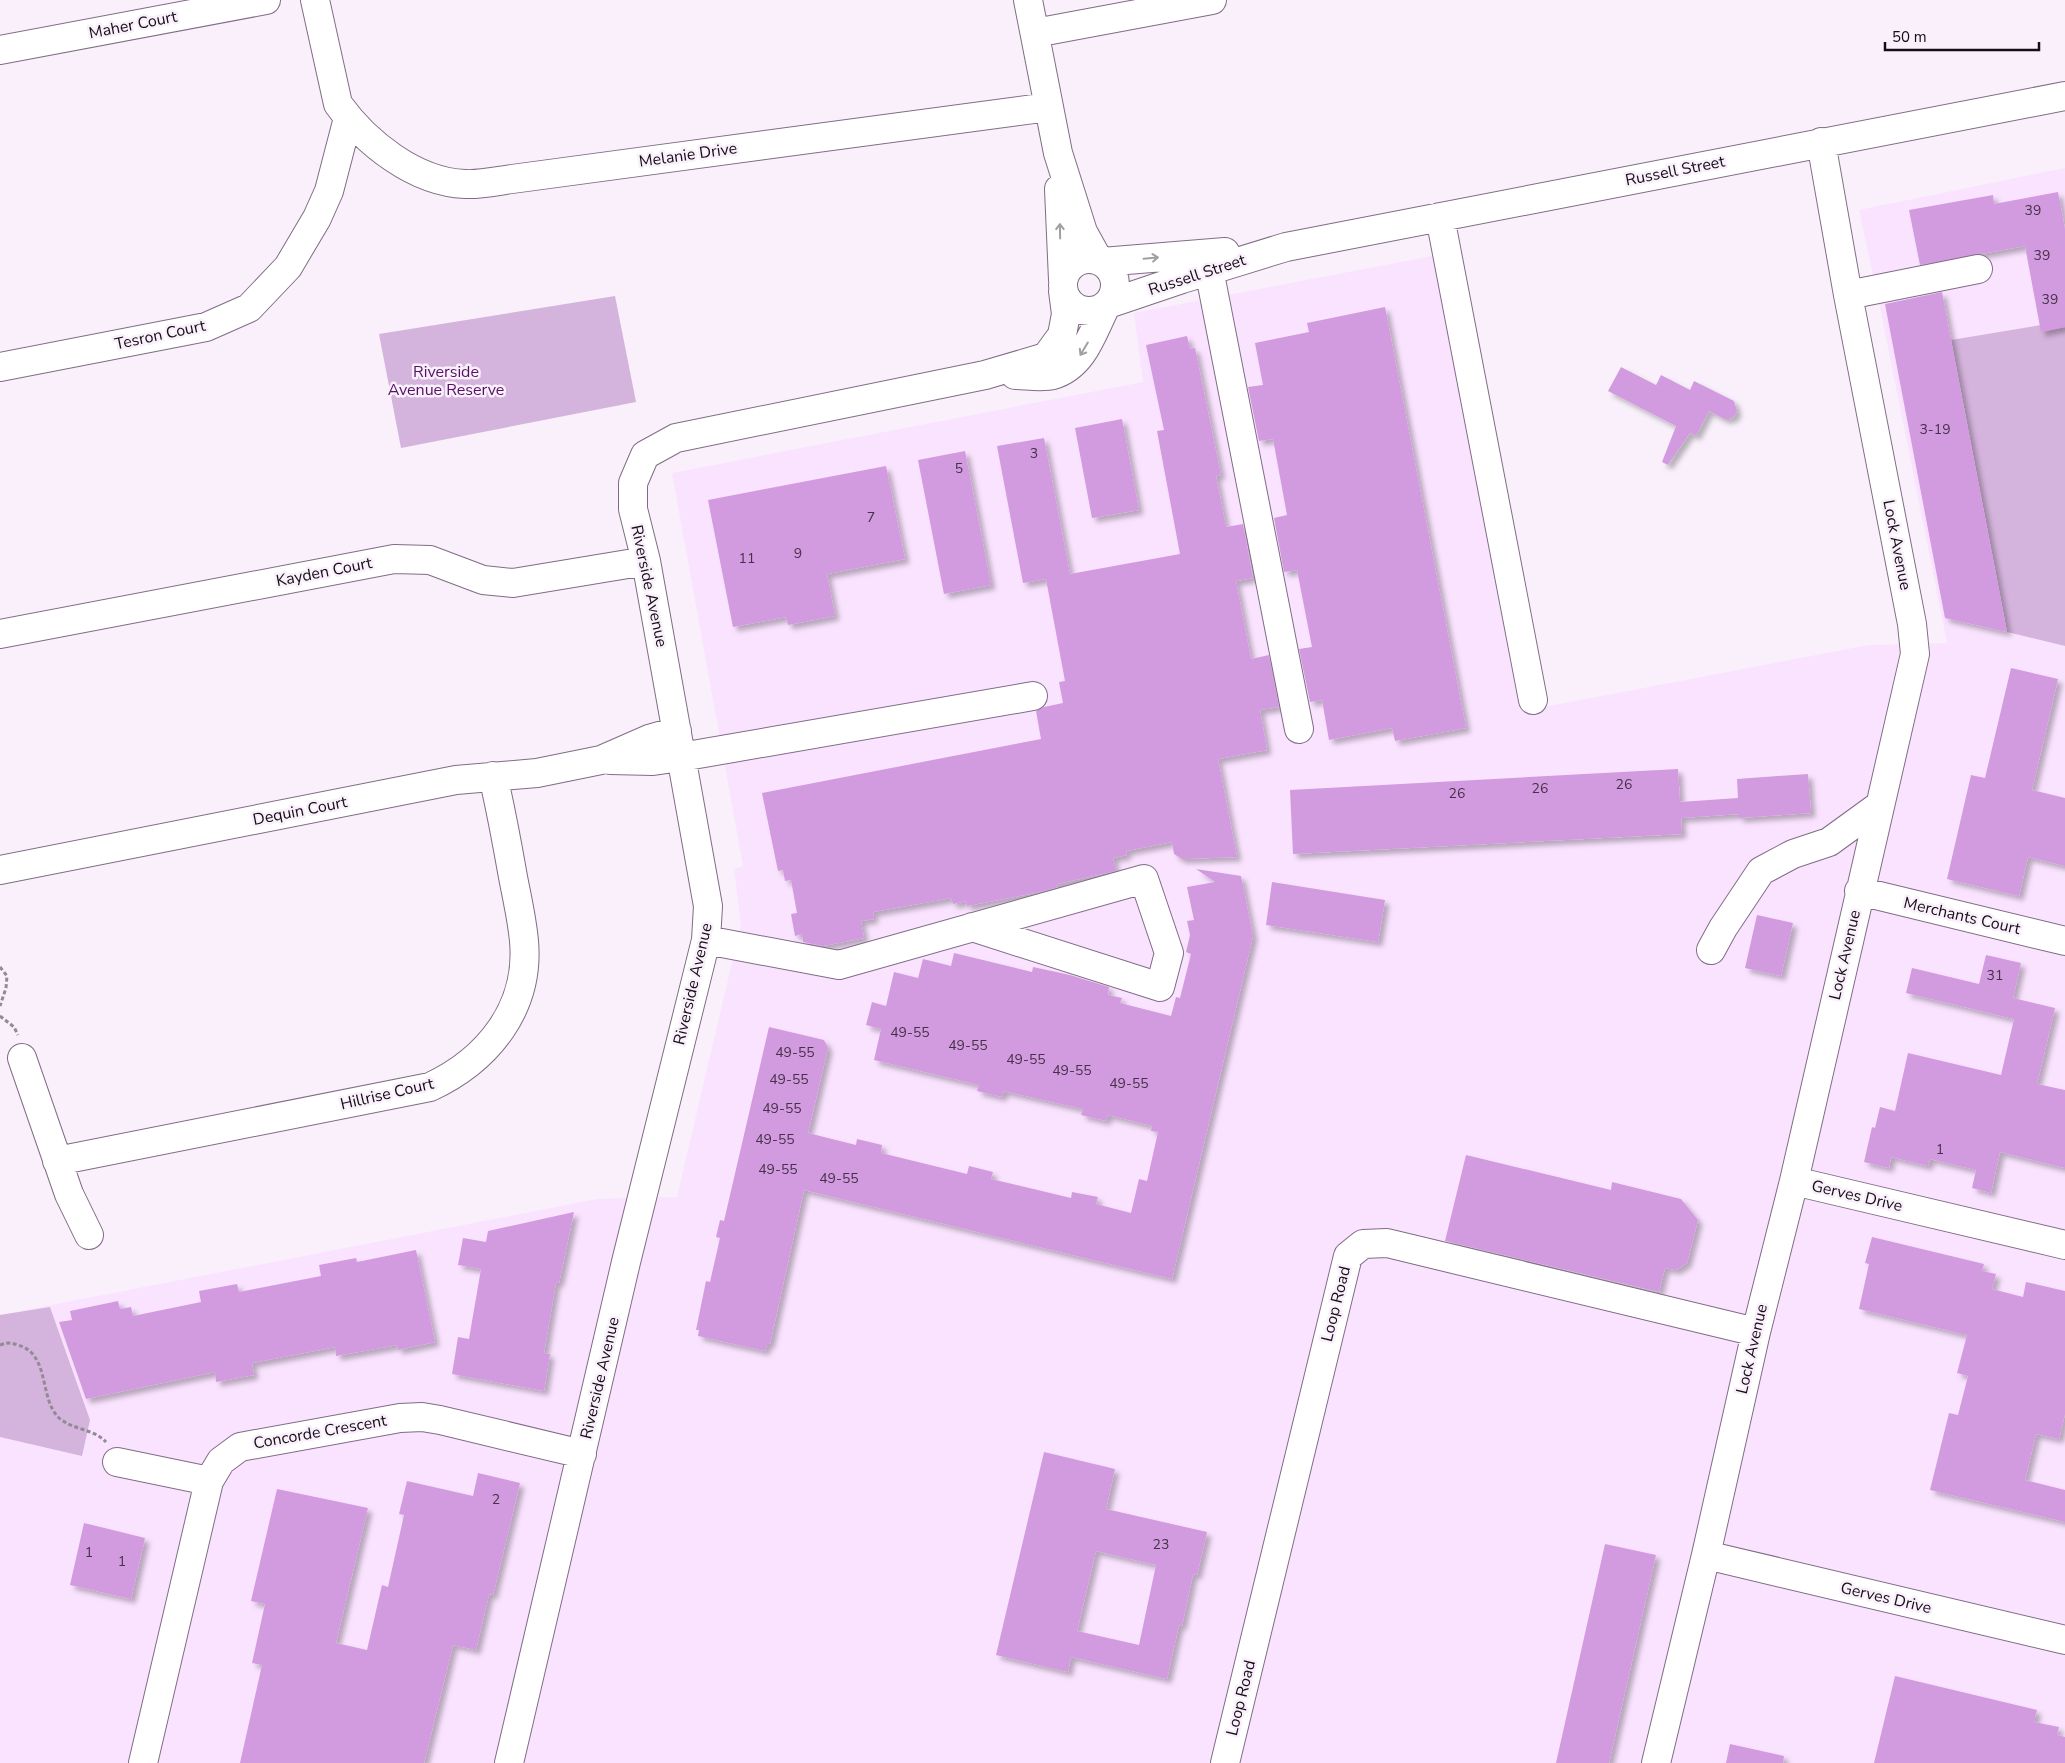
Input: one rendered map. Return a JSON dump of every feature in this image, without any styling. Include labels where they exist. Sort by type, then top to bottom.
[{"type":"street","name":"Maher Court","points":[[0,50],[266,0]]},
{"type":"street","name":"Melanie Drive","points":[[315,0],[338,104],[348,118],[386,152],[410,169],[435,180],[466,184],[1049,107]]},
{"type":"street","points":[[1028,0],[1058,153],[1083,232],[1100,261],[1110,268],[1116,283],[1115,292],[1107,305],[1091,312],[1081,311],[1067,299],[1063,285],[1067,271],[1079,261],[1088,259],[1100,261]]},
{"type":"street","points":[[1035,33],[1212,0]]},
{"type":"street","name":"Russell Street","points":[[1100,261],[1208,262],[2065,96]]},
{"type":"street","name":"Tesron Court","points":[[0,367],[206,327],[249,308],[288,267],[317,218],[330,191],[348,118]]},
{"type":"street","name":"Lock Avenue","points":[[1656,1763],[1706,1555],[1756,1332],[1794,1181],[1915,654],[1912,624],[1848,295],[1821,142]]},
{"type":"street","name":"Riverside Avenue","points":[[509,1763],[629,1253],[706,940],[708,906],[646,561],[633,509],[633,483],[645,455],[676,438],[985,375],[1046,357],[1062,335],[1066,314],[1063,285],[1058,153]]},
{"type":"street","points":[[1440,218],[1532,700]]},
{"type":"street","points":[[1208,262],[1298,729]]},
{"type":"street","name":"Russell Street","points":[[1107,305],[1208,262]]},
{"type":"street","points":[[1848,295],[1978,269]]},
{"type":"street","name":"Riverside Avenue","points":[[985,375],[1053,375],[1073,365],[1084,350],[1107,305]]},
{"type":"street","name":"Kayden Court","points":[[0,634],[394,559],[430,560],[483,580],[512,583],[646,561]]},
{"type":"street","name":"Dequin Court","points":[[0,870],[456,780],[537,773],[601,760],[650,739],[679,744],[1033,696]]},
{"type":"street","name":"Hillrise Court","points":[[57,1161],[430,1087],[457,1073],[482,1053],[501,1030],[511,1012],[518,992],[524,960],[522,922],[493,776]]},
{"type":"street","points":[[1711,950],[1722,928],[1761,871],[1793,854],[1829,842],[1880,806]]},
{"type":"street","points":[[706,940],[839,964],[1144,879],[1169,953],[1160,987],[972,927]]},
{"type":"street","name":"Merchants Court","points":[[1860,891],[2065,941]]},
{"type":"street","points":[[22,1058],[69,1194],[89,1235]]},
{"type":"street","name":"Gerves Drive","points":[[1794,1181],[2065,1245]]},
{"type":"street","name":"Loop Road","points":[[1225,1763],[1348,1256],[1364,1244],[1387,1243],[1756,1332]]},
{"type":"street","name":"Concorde Crescent","points":[[143,1763],[209,1481],[221,1461],[240,1447],[400,1418],[422,1417],[582,1454]]},
{"type":"street","points":[[117,1462],[209,1481]]},
{"type":"street","name":"Gerves Drive","points":[[1706,1555],[2065,1640]]},
{"type":"path","points":[[0,967],[7,976],[6,988],[0,1006]]},
{"type":"path","points":[[0,1345],[8,1342],[22,1346],[31,1352],[40,1364],[52,1408],[58,1416],[67,1424],[103,1439],[117,1462]]},
{"type":"shaded area","points":[[2065,168],[2065,321],[1952,340],[2007,632],[2065,646],[2065,1763],[0,1763],[0,1315],[597,1199],[677,1197],[741,924],[734,869],[743,866],[672,473],[1143,382],[1134,313],[1458,251],[1544,707],[1869,645],[1947,643],[1859,210]]},
{"type":"green space","name":"Riverside Avenue Reserve","points":[[615,296],[636,402],[401,448],[379,334]]},
{"type":"green space","points":[[2065,321],[2065,646],[2007,632],[1951,340]]},
{"type":"green space","points":[[50,1307],[90,1420],[82,1456],[0,1437],[0,1315]]},
{"type":"building","points":[[2058,192],[2065,229],[2065,327],[2041,332],[2025,246],[1920,265],[1909,210],[1993,195],[1994,204]]},
{"type":"building","points":[[1942,292],[2007,632],[1945,618],[1885,304]]},
{"type":"building","points":[[1385,307],[1466,728],[1395,741],[1392,728],[1329,740],[1322,700],[1310,702],[1299,649],[1312,647],[1297,570],[1284,572],[1274,518],[1287,515],[1273,439],[1259,441],[1248,387],[1263,385],[1255,343],[1309,332],[1307,323]]},
{"type":"building","points":[[1187,336],[1190,349],[1195,348],[1221,475],[1216,476],[1226,527],[1243,524],[1253,578],[1236,581],[1251,659],[1269,655],[1279,707],[1260,710],[1267,750],[1218,759],[1237,857],[1182,859],[1174,854],[1172,842],[1126,851],[1127,855],[1113,858],[1116,871],[1057,884],[1058,887],[1040,892],[967,906],[966,901],[953,904],[951,898],[873,912],[874,919],[861,921],[864,938],[823,946],[803,942],[802,934],[795,936],[791,914],[797,913],[791,880],[785,881],[783,870],[778,871],[762,793],[1041,739],[1036,711],[1044,707],[1063,703],[1059,682],[1065,681],[1046,579],[1023,583],[997,446],[1044,438],[1070,574],[1180,554],[1157,431],[1164,430],[1146,345]]},
{"type":"building","points":[[1621,367],[1656,385],[1661,375],[1690,390],[1694,381],[1734,401],[1737,411],[1734,417],[1724,419],[1709,411],[1696,436],[1690,433],[1668,465],[1662,462],[1676,426],[1608,391]]},
{"type":"building","points":[[1122,419],[1139,510],[1092,518],[1075,428]]},
{"type":"building","points":[[965,451],[991,585],[944,594],[918,460]]},
{"type":"building","points":[[886,466],[905,559],[827,574],[835,616],[788,625],[786,617],[733,627],[708,500]]},
{"type":"building","points":[[2011,668],[2058,679],[2032,790],[2065,798],[2065,866],[2028,857],[2019,896],[1947,879],[1971,775],[1985,778]]},
{"type":"building","points":[[1678,769],[1680,802],[1738,798],[1737,779],[1808,774],[1811,813],[1739,818],[1739,814],[1681,818],[1682,834],[1293,854],[1290,790]]},
{"type":"building","points":[[1196,869],[1241,876],[1253,936],[1172,1279],[804,1190],[770,1344],[767,1344],[765,1351],[698,1336],[699,1330],[696,1330],[706,1281],[710,1282],[720,1238],[716,1237],[720,1220],[724,1221],[769,1027],[824,1040],[828,1048],[808,1133],[856,1145],[857,1139],[882,1145],[881,1153],[967,1174],[969,1166],[993,1172],[991,1179],[1071,1198],[1072,1192],[1098,1197],[1096,1204],[1131,1213],[1139,1179],[1147,1181],[1158,1132],[1151,1131],[1152,1126],[1108,1115],[1106,1121],[1081,1115],[1083,1109],[1004,1091],[1002,1097],[977,1091],[979,1085],[874,1060],[881,1029],[866,1025],[872,1002],[886,1006],[894,972],[918,978],[923,959],[951,966],[954,953],[1032,972],[1033,967],[1070,975],[1109,987],[1108,995],[1122,998],[1120,1003],[1171,1016],[1176,997],[1180,998],[1191,954],[1186,952],[1190,935],[1187,921],[1194,920],[1187,887],[1215,882]]},
{"type":"building","points":[[1272,882],[1385,900],[1378,942],[1266,925]]},
{"type":"building","points":[[1757,915],[1793,923],[1781,976],[1745,968]]},
{"type":"building","points":[[1986,955],[2021,963],[2013,998],[2055,1008],[2037,1084],[2065,1090],[2065,1168],[2000,1152],[1991,1193],[1972,1188],[1976,1170],[1930,1159],[1928,1166],[1891,1157],[1889,1168],[1864,1162],[1872,1127],[1875,1128],[1880,1107],[1895,1111],[1908,1053],[2001,1075],[2014,1019],[1906,993],[1912,968],[1979,984]]},
{"type":"building","points":[[1466,1155],[1611,1190],[1612,1182],[1681,1199],[1698,1220],[1687,1263],[1676,1270],[1665,1268],[1659,1292],[1445,1241]]},
{"type":"building","points":[[574,1212],[559,1283],[556,1282],[544,1353],[550,1354],[544,1391],[452,1374],[458,1337],[469,1339],[481,1269],[458,1265],[463,1238],[486,1242],[488,1231]]},
{"type":"building","points":[[1872,1237],[1984,1264],[1982,1271],[1996,1274],[1992,1289],[2023,1297],[2026,1282],[2065,1291],[2065,1414],[2059,1439],[2036,1434],[2025,1480],[2065,1490],[2065,1522],[1930,1490],[1949,1413],[1958,1415],[1968,1376],[1957,1373],[1967,1335],[1859,1309],[1869,1264],[1865,1263]]},
{"type":"building","points":[[416,1250],[435,1342],[398,1350],[397,1345],[336,1356],[335,1347],[252,1363],[254,1375],[216,1382],[215,1372],[86,1399],[59,1322],[72,1320],[70,1311],[118,1301],[120,1309],[131,1307],[133,1316],[201,1302],[199,1291],[237,1284],[239,1292],[321,1276],[319,1265],[356,1258],[357,1262]]},
{"type":"building","points":[[1044,1452],[1115,1469],[1106,1509],[1207,1532],[1197,1575],[1193,1574],[1182,1626],[1179,1625],[1167,1679],[1071,1657],[1068,1672],[996,1655]],"holes":[[[1096,1551],[1156,1565],[1139,1645],[1077,1631]]]},
{"type":"building","points":[[478,1473],[520,1483],[493,1595],[489,1594],[476,1650],[453,1645],[424,1763],[240,1763],[262,1665],[252,1663],[265,1604],[251,1601],[277,1489],[368,1508],[336,1643],[367,1650],[382,1585],[388,1587],[404,1515],[399,1514],[407,1481],[473,1496]]},
{"type":"building","points":[[84,1523],[145,1538],[131,1599],[70,1585]]},
{"type":"building","points":[[1605,1544],[1656,1555],[1609,1763],[1556,1763]]},
{"type":"building","points":[[1895,1676],[2037,1710],[2034,1722],[2059,1727],[2057,1735],[2065,1737],[2065,1763],[1874,1763]]},
{"type":"building","points":[[1730,1744],[1784,1756],[1783,1763],[1726,1763]]}]
